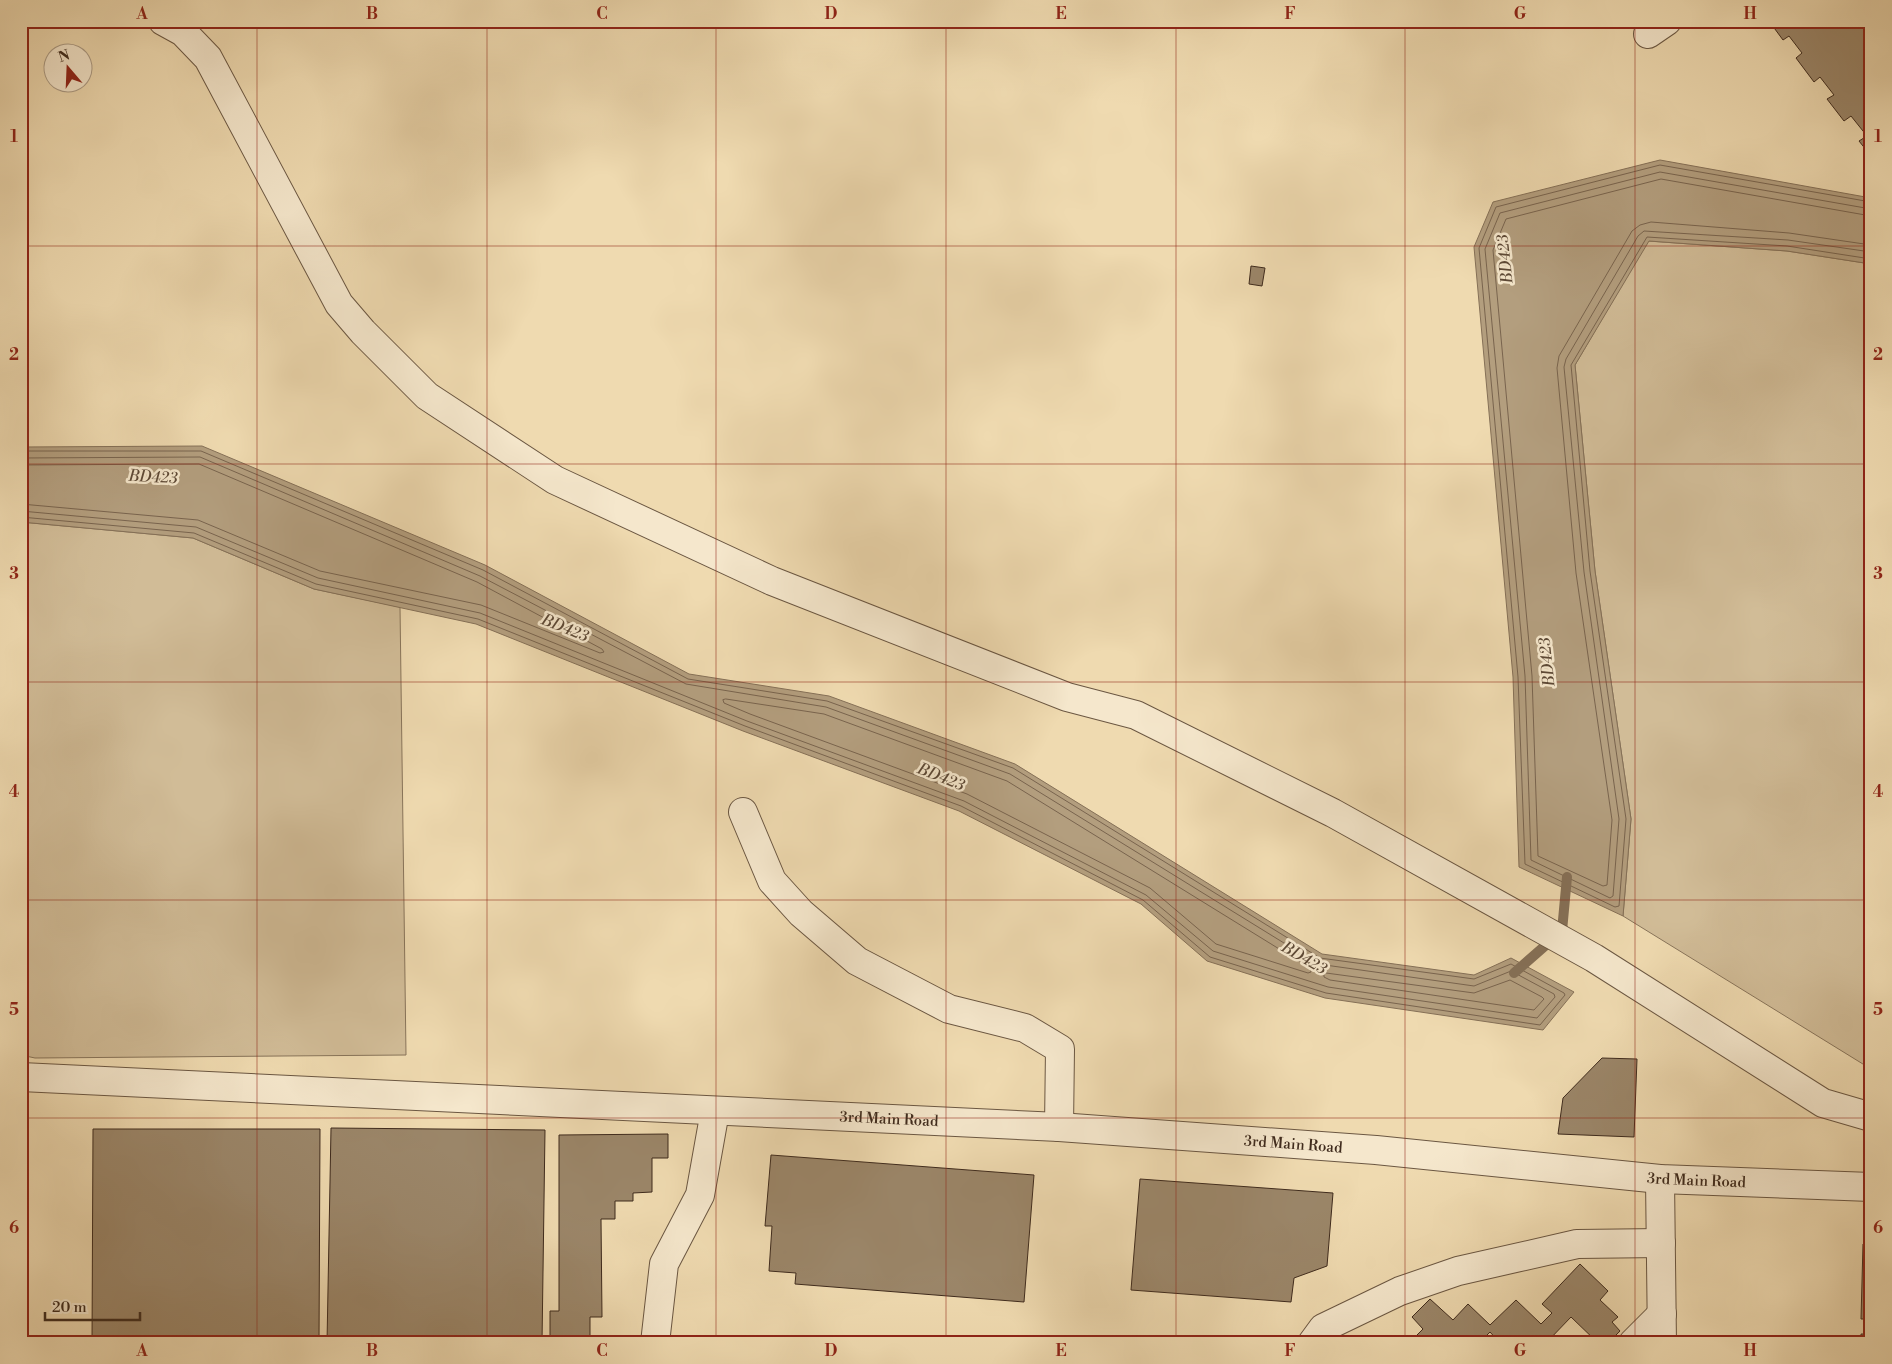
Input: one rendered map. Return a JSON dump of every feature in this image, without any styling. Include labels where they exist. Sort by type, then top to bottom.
[{"type":"street","points":[[163,21],[183,32],[208,58],[339,304],[363,332],[427,396],[555,480],[772,581],[1066,697],[1136,715],[1333,813],[1594,958],[1823,1103],[1871,1117]]},
{"type":"street","points":[[743,812],[772,881],[801,913],[857,961],[949,1010],[1026,1028],[1060,1049],[1059,1127]]},
{"type":"street","name":"3rd Main Road","points":[[21,1077],[1059,1127],[1376,1150],[1660,1179],[1871,1187]]},
{"type":"street","points":[[655,1343],[664,1264],[700,1195],[715,1111]]},
{"type":"street","points":[[1660,1179],[1662,1343]]},
{"type":"street","points":[[1312,1343],[1323,1328],[1400,1291],[1458,1271],[1577,1244],[1661,1243]]},
{"type":"street","points":[[1633,1343],[1662,1314]]},
{"type":"shaded area","points":[[1648,241],[1787,251],[1871,264],[1871,1069],[1623,916],[1631,819],[1595,571],[1575,365]]},
{"type":"shaded area","points":[[21,522],[193,538],[314,589],[400,607],[406,1055],[35,1058],[21,1055]]},
{"type":"water","points":[[1660,160],[1871,198],[1871,264],[1787,251],[1649,241],[1575,365],[1595,571],[1631,819],[1623,916],[1519,867],[1513,677],[1474,247],[1493,202]]},
{"type":"water","points":[[202,446],[485,565],[689,674],[829,696],[1015,764],[1322,954],[1474,975],[1511,958],[1574,992],[1543,1030],[1325,998],[1207,961],[1141,904],[959,811],[743,731],[476,624],[314,589],[193,538],[21,522],[21,447]]},
{"type":"building","points":[[1769,21],[1871,21],[1871,156],[1859,141],[1867,136],[1851,116],[1844,121],[1827,99],[1834,95],[1820,77],[1814,82],[1796,58],[1802,53],[1789,36],[1783,40]]},
{"type":"building","points":[[1251,266],[1265,268],[1262,286],[1249,284]]},
{"type":"building","points":[[1602,1058],[1637,1059],[1634,1137],[1558,1134],[1563,1098]]},
{"type":"building","points":[[331,1128],[545,1130],[542,1343],[327,1343]]},
{"type":"building","points":[[93,1129],[320,1129],[319,1343],[92,1343]]},
{"type":"building","points":[[668,1134],[668,1158],[652,1158],[652,1192],[633,1193],[633,1201],[615,1201],[615,1219],[601,1219],[602,1317],[590,1317],[590,1343],[550,1343],[550,1311],[559,1311],[559,1135]]},
{"type":"building","points":[[771,1155],[1034,1175],[1024,1302],[795,1284],[796,1273],[769,1271],[772,1226],[765,1226]]},
{"type":"building","points":[[1140,1179],[1333,1193],[1327,1266],[1294,1278],[1291,1302],[1131,1290]]},
{"type":"building","points":[[1863,1244],[1871,1244],[1871,1319],[1861,1319]]},
{"type":"building","points":[[1580,1264],[1608,1291],[1600,1300],[1618,1317],[1612,1322],[1620,1331],[1608,1343],[1598,1343],[1571,1317],[1546,1343],[1500,1343],[1490,1332],[1479,1343],[1425,1343],[1417,1335],[1423,1329],[1412,1317],[1430,1299],[1453,1320],[1468,1304],[1490,1325],[1516,1300],[1541,1324],[1552,1313],[1542,1304]]},
{"type":"building","points":[[1861,1334],[1871,1334],[1871,1343],[1861,1343]]},
{"type":"waterway","name":"BD423","points":[[1514,973],[1562,931],[1567,877]]}]
